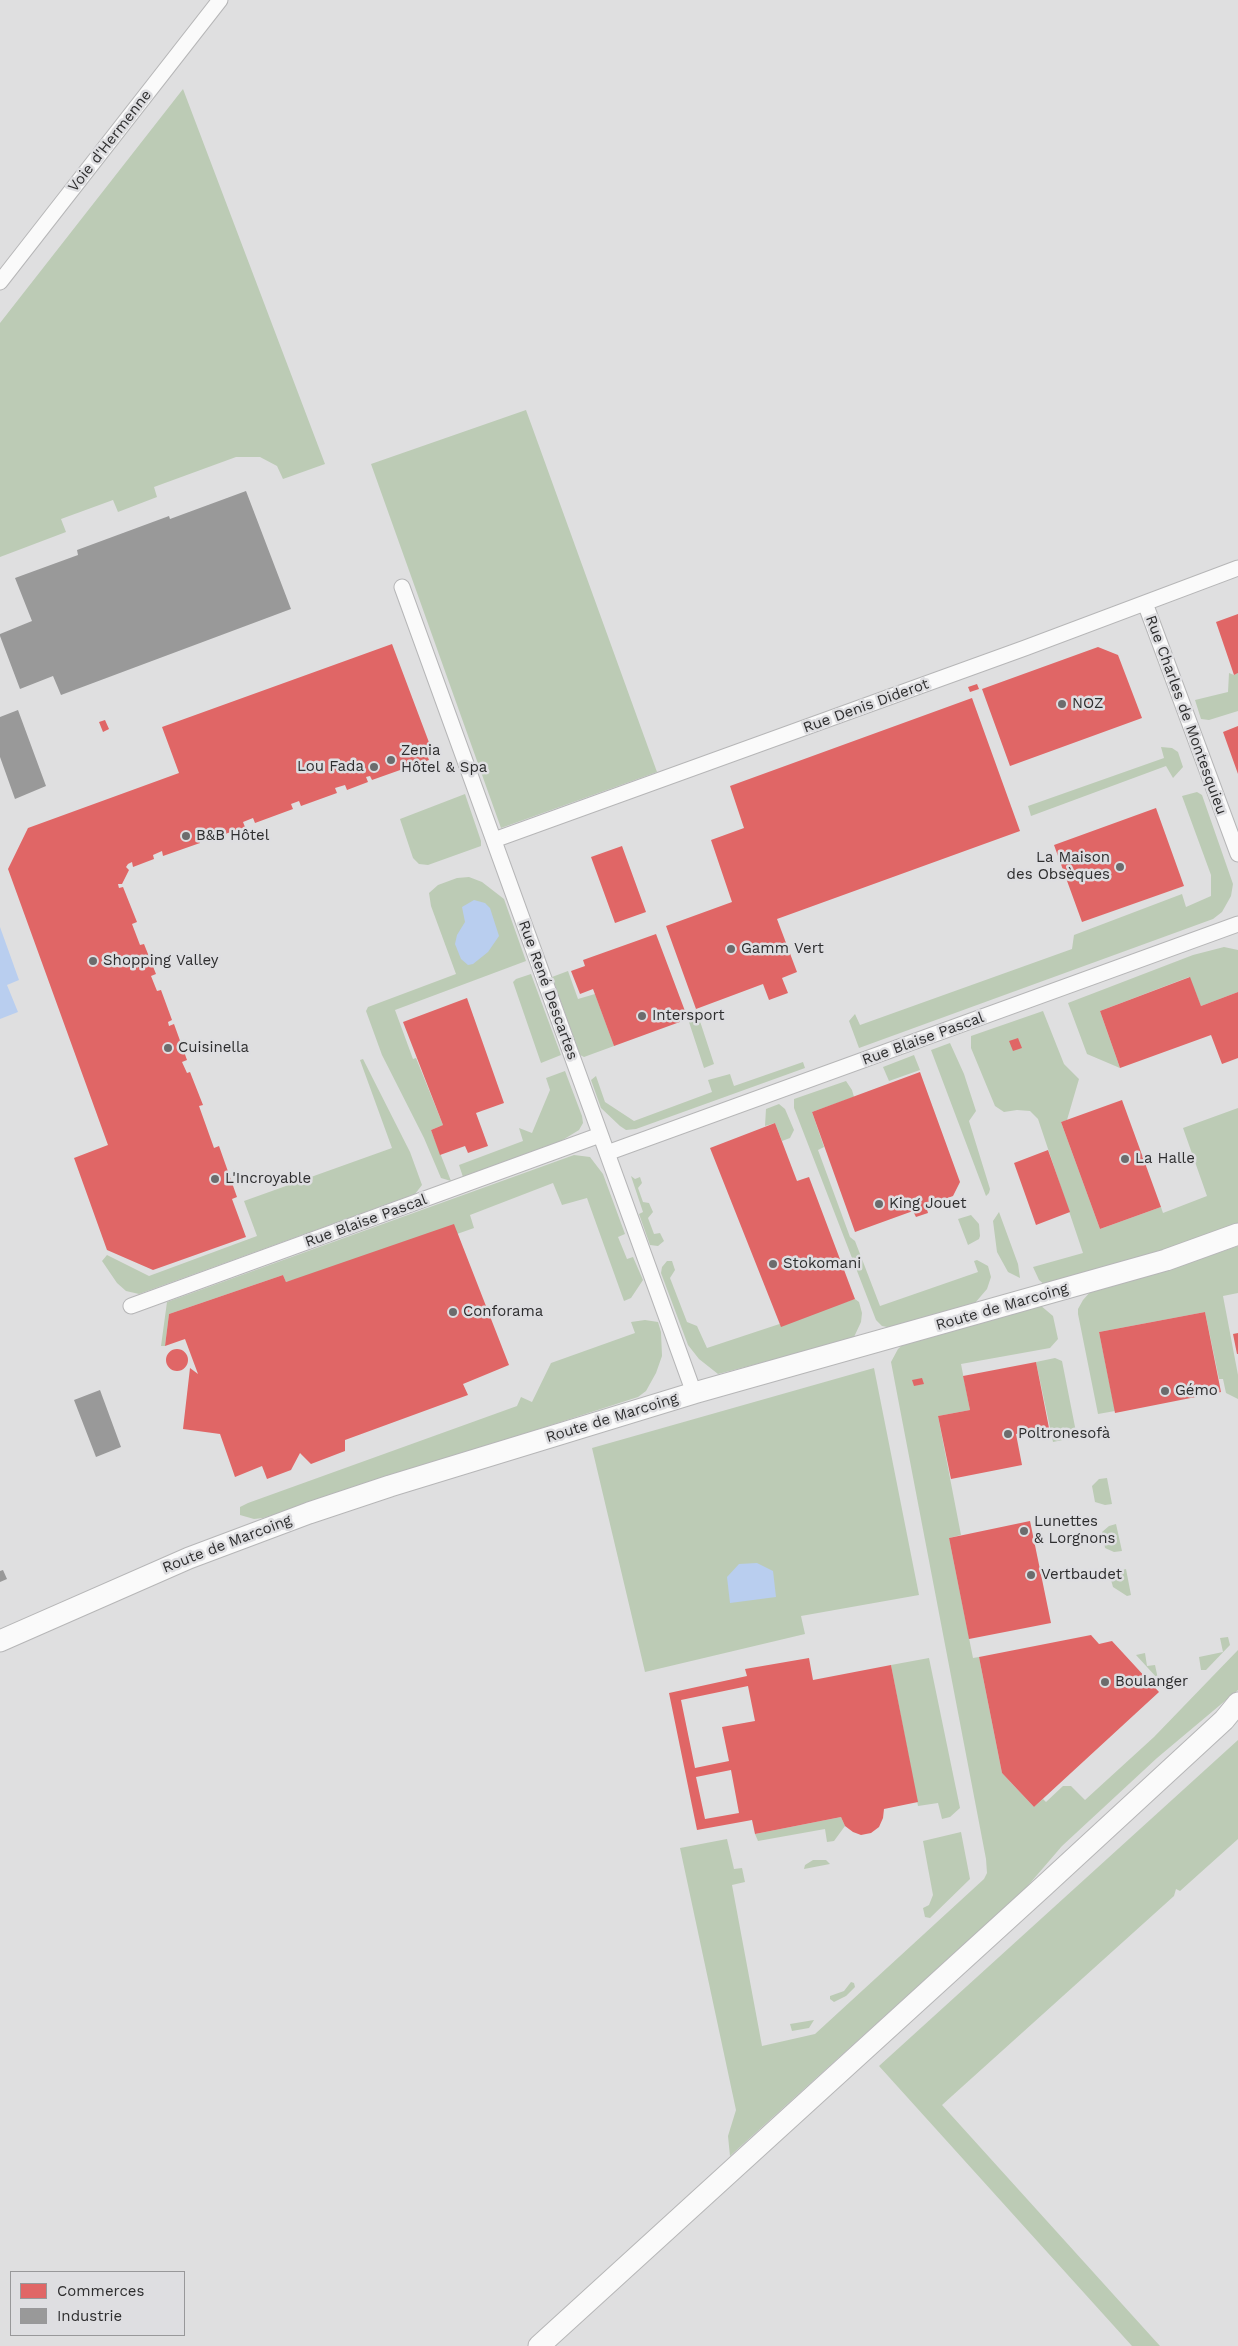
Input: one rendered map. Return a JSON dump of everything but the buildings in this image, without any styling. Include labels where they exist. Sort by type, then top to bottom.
[{"type":"street","name":"Voie d'Hermenne","points":[[0,282],[220,0]]},
{"type":"street","name":"Rue Denis Diderot","points":[[494,840],[1238,568]]},
{"type":"street","name":"Rue René Descartes","points":[[402,587],[694,1393]]},
{"type":"street","name":"Rue Charles de Montesquieu","points":[[1145,603],[1238,854]]},
{"type":"street","name":"Rue Blaise Pascal","points":[[607,1153],[1238,924]]},
{"type":"street","name":"Rue Blaise Pascal","points":[[131,1306],[600,1135]]},
{"type":"street","name":"Route de Marcoing","points":[[0,1641],[150,1574],[263,1529],[390,1486],[694,1393],[1157,1263],[1238,1234]]},
{"type":"street","points":[[539,2346],[1231,1716],[1238,1703]]},
{"type":"green space","points":[[183,89],[325,464],[283,479],[277,466],[260,457],[236,457],[154,487],[157,497],[118,512],[113,500],[61,519],[66,532],[0,557],[0,323]]},
{"type":"green space","points":[[526,410],[657,772],[501,828],[371,464]]},
{"type":"green space","points":[[1229,673],[1234,675],[1238,673],[1238,711],[1209,720],[1201,719],[1195,700],[1228,692]]},
{"type":"green space","points":[[1161,747],[1172,748],[1178,752],[1183,767],[1173,778],[1166,766],[1031,816],[1028,806],[1164,758]]},
{"type":"green space","points":[[1197,792],[1202,795],[1233,884],[1231,896],[1222,912],[1213,919],[859,1048],[849,1021],[855,1014],[860,1025],[1072,949],[1074,935],[1182,894],[1186,907],[1211,896],[1211,875],[1182,796]]},
{"type":"green space","points":[[465,794],[481,846],[428,865],[419,864],[413,858],[400,819]]},
{"type":"green space","points":[[469,877],[482,882],[504,899],[526,961],[395,1010],[413,1059],[416,1058],[443,1125],[431,1130],[451,1181],[441,1178],[424,1138],[382,1055],[366,1011],[368,1007],[456,974],[431,906],[429,893],[438,885],[457,878]]},
{"type":"green space","points":[[1224,947],[1238,950],[1238,992],[1201,1006],[1189,977],[1100,1011],[1120,1068],[1087,1054],[1068,1003],[1193,955]]},
{"type":"green space","points":[[568,971],[578,999],[595,994],[614,1046],[584,1057],[580,1055],[552,977]]},
{"type":"green space","points":[[531,974],[561,1055],[541,1063],[513,982],[516,979]]},
{"type":"green space","points":[[696,1009],[714,1064],[704,1068],[688,1019]]},
{"type":"green space","points":[[1043,1011],[1064,1064],[1079,1079],[1067,1120],[1061,1122],[1100,1229],[1161,1207],[1163,1213],[1207,1196],[1183,1128],[1238,1108],[1238,1224],[1171,1250],[1045,1285],[1039,1280],[1033,1267],[1083,1253],[1038,1119],[1030,1111],[1004,1112],[995,1106],[971,1048],[971,1036]]},
{"type":"green space","points":[[950,1043],[964,1074],[976,1111],[969,1121],[990,1189],[986,1196],[931,1050]]},
{"type":"green space","points":[[914,1055],[920,1070],[889,1081],[883,1067]]},
{"type":"green space","points":[[363,1059],[410,1152],[422,1185],[415,1194],[139,1294],[126,1291],[117,1283],[102,1261],[107,1255],[149,1276],[257,1236],[244,1201],[392,1148],[360,1060]]},
{"type":"green space","points":[[803,1062],[805,1068],[636,1129],[626,1130],[601,1108],[591,1080],[596,1076],[605,1102],[634,1121],[712,1092],[708,1080],[730,1074],[734,1086]]},
{"type":"green space","points":[[565,1071],[582,1116],[583,1123],[579,1130],[561,1141],[463,1177],[459,1165],[523,1141],[519,1128],[532,1133],[550,1090],[546,1078]]},
{"type":"green space","points":[[846,1081],[854,1097],[812,1112],[824,1147],[818,1150],[850,1237],[855,1241],[880,1306],[978,1272],[974,1261],[977,1260],[988,1266],[991,1277],[987,1289],[975,1303],[892,1328],[882,1326],[876,1320],[794,1108],[794,1099]]},
{"type":"green space","points":[[779,1104],[785,1109],[794,1130],[790,1138],[782,1141],[775,1123],[765,1126],[766,1109]]},
{"type":"green space","points":[[574,1155],[590,1157],[603,1174],[625,1234],[618,1237],[627,1259],[633,1257],[643,1280],[631,1298],[624,1301],[587,1198],[562,1205],[553,1183],[470,1215],[474,1228],[457,1234],[286,1282],[283,1275],[169,1314],[165,1346],[161,1346],[167,1302]]},
{"type":"green space","points":[[631,1176],[635,1179],[640,1177],[642,1183],[638,1188],[643,1202],[649,1203],[653,1212],[648,1218],[654,1234],[660,1233],[664,1241],[658,1246],[650,1245],[639,1214],[643,1212]]},
{"type":"green space","points":[[999,1212],[1018,1264],[1020,1278],[1008,1272],[997,1252],[993,1221]]},
{"type":"green space","points":[[971,1215],[979,1224],[980,1236],[979,1239],[968,1245],[958,1219]]},
{"type":"green space","points":[[1238,1246],[1238,1293],[1223,1296],[1238,1375],[1238,1399],[1226,1393],[1223,1379],[1219,1379],[1205,1312],[1099,1332],[1115,1411],[1098,1414],[1078,1314],[1078,1309],[1083,1300],[1091,1291],[1174,1268]]},
{"type":"green space","points":[[667,1261],[672,1261],[675,1270],[670,1278],[687,1322],[697,1326],[707,1348],[855,1299],[859,1302],[862,1313],[861,1322],[854,1337],[849,1340],[718,1374],[699,1359],[688,1345],[661,1273],[662,1267]]},
{"type":"green space","points":[[1040,1305],[1053,1316],[1058,1339],[1050,1348],[961,1364],[970,1410],[938,1416],[961,1535],[949,1538],[973,1658],[979,1657],[1002,1773],[1034,1807],[1043,1799],[1046,1802],[1063,1786],[1071,1786],[1085,1800],[1154,1737],[1238,1650],[1238,1690],[1157,1758],[1062,1846],[1025,1889],[730,2156],[728,2136],[736,2110],[680,1848],[727,1839],[734,1869],[742,1868],[745,1882],[732,1885],[762,2046],[815,2034],[984,1879],[987,1873],[986,1859],[891,1362],[898,1349],[905,1342]]},
{"type":"green space","points":[[645,1320],[658,1322],[661,1332],[662,1356],[656,1373],[646,1391],[638,1397],[263,1518],[254,1519],[240,1515],[240,1507],[248,1503],[517,1406],[521,1397],[532,1402],[551,1363],[635,1333],[631,1322]]},
{"type":"green space","points":[[1055,1358],[1062,1361],[1077,1437],[1053,1442],[1036,1362]]},
{"type":"green space","points":[[874,1368],[919,1595],[801,1616],[805,1634],[645,1672],[592,1448]]},
{"type":"green space","points":[[1107,1478],[1112,1504],[1105,1505],[1095,1502],[1092,1486],[1099,1479]]},
{"type":"green space","points":[[1116,1524],[1122,1551],[1114,1552],[1105,1548],[1102,1532],[1109,1526]]},
{"type":"green space","points":[[1126,1569],[1131,1595],[1127,1596],[1113,1587],[1111,1580],[1118,1571]]},
{"type":"green space","points":[[1228,1637],[1230,1645],[1206,1670],[1201,1670],[1199,1657],[1223,1652],[1220,1638]]},
{"type":"green space","points":[[1145,1653],[1147,1666],[1155,1665],[1158,1679],[1136,1655]]},
{"type":"green space","points":[[929,1658],[960,1808],[950,1817],[942,1819],[938,1803],[918,1806],[891,1665]]},
{"type":"green space","points":[[1238,1740],[1238,1839],[1180,1891],[1176,1889],[1174,1896],[942,2105],[1160,2346],[1132,2346],[879,2066]]},
{"type":"green space","points":[[841,1817],[845,1826],[834,1841],[827,1842],[825,1829],[758,1841],[755,1834]]},
{"type":"green space","points":[[961,1832],[970,1879],[930,1918],[925,1917],[923,1908],[929,1905],[933,1895],[923,1841]]},
{"type":"green space","points":[[813,1860],[826,1860],[830,1864],[804,1869],[805,1865]]},
{"type":"green space","points":[[851,1982],[854,1983],[855,1987],[846,1996],[834,2002],[830,1999],[830,1996],[844,1991]]},
{"type":"green space","points":[[814,2020],[809,2028],[792,2031],[790,2024]]},
{"type":"water","points":[[474,900],[485,903],[490,908],[499,936],[488,952],[473,964],[468,965],[461,959],[455,944],[457,935],[465,922],[462,907]]},
{"type":"water","points":[[0,927],[19,980],[7,985],[18,1012],[0,1019]]},
{"type":"water","points":[[757,1563],[773,1571],[776,1597],[730,1603],[727,1577],[739,1564]]},
{"type":"place","name":"NOZ","points":[[1062,704]]},
{"type":"place","name":"Zenia Hôtel & Spa","points":[[391,760]]},
{"type":"place","name":"Lou Fada","points":[[374,767]]},
{"type":"place","name":"B&B Hôtel","points":[[186,836]]},
{"type":"place","name":"La Maison des Obsèques","points":[[1120,867]]},
{"type":"place","name":"Gamm Vert","points":[[731,949]]},
{"type":"place","name":"Shopping Valley","points":[[93,961]]},
{"type":"place","name":"Intersport","points":[[642,1016]]},
{"type":"place","name":"Cuisinella","points":[[168,1048]]},
{"type":"place","name":"La Halle","points":[[1125,1159]]},
{"type":"place","name":"L'Incroyable","points":[[215,1179]]},
{"type":"place","name":"King Jouet","points":[[879,1204]]},
{"type":"place","name":"Stokomani","points":[[773,1264]]},
{"type":"place","name":"Conforama","points":[[453,1312]]},
{"type":"place","name":"Gémo","points":[[1165,1391]]},
{"type":"place","name":"Poltronesofà","points":[[1008,1434]]},
{"type":"place","name":"Lunettes & Lorgnons","points":[[1024,1531]]},
{"type":"place","name":"Vertbaudet","points":[[1031,1575]]},
{"type":"place","name":"Boulanger","points":[[1105,1682]]}]
